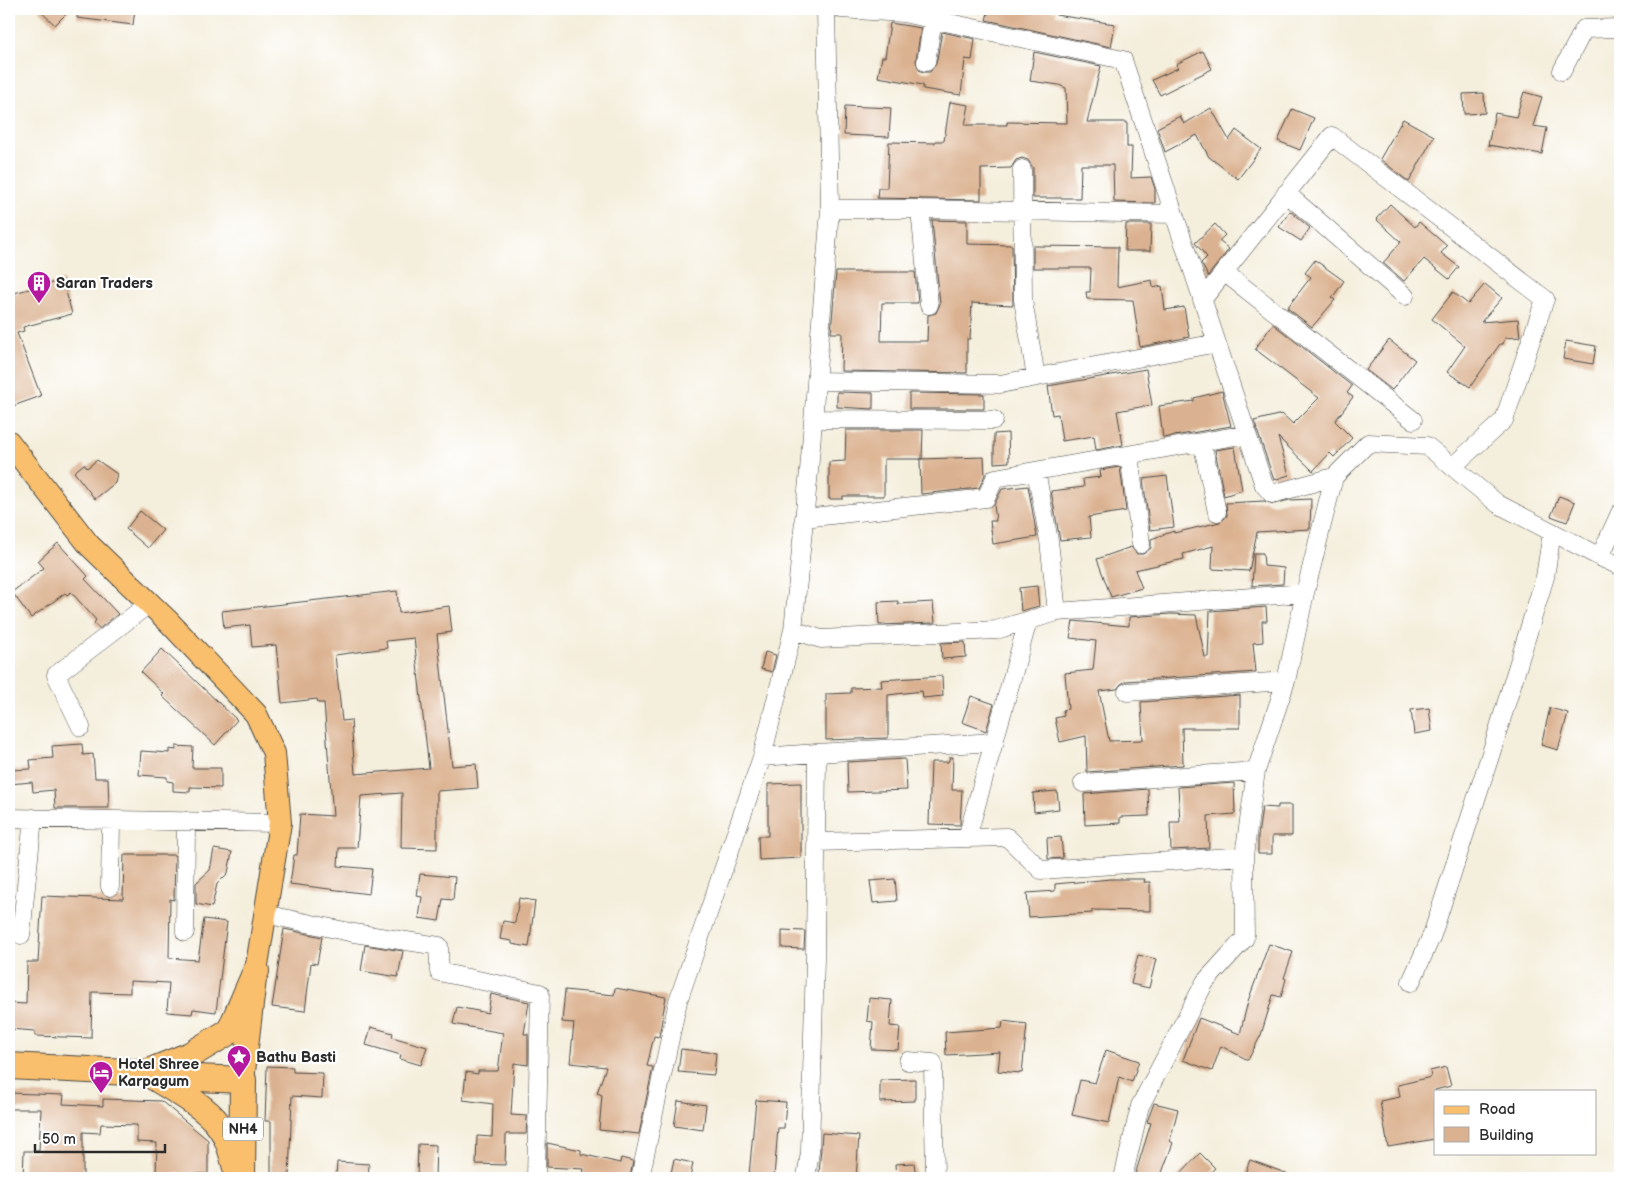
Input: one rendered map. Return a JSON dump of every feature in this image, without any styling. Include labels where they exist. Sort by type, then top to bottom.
[{"type":"highway","points":[[148,1073],[190,1056],[230,1031],[256,972]]},
{"type":"highway","points":[[9,1066],[243,1080]]},
{"type":"highway","points":[[148,1073],[197,1106],[218,1124],[230,1147],[238,1178]]},
{"type":"highway","name":"NH4","points":[[242,1178],[243,1080]]},
{"type":"main road","points":[[9,442],[89,545],[150,603],[256,714],[274,753],[280,822],[256,972],[243,1080]]},
{"type":"street","points":[[640,1178],[678,1001],[762,757],[793,630],[830,209],[826,9]]},
{"type":"street","points":[[841,9],[903,13],[1123,60],[1264,485],[1272,494],[1334,477],[1368,443],[1427,446],[1498,504],[1620,566]]},
{"type":"street","points":[[926,62],[933,19]]},
{"type":"street","points":[[1562,71],[1584,29],[1620,28]]},
{"type":"street","points":[[1202,300],[1332,136],[1545,299],[1504,420],[1452,467]]},
{"type":"street","points":[[1022,169],[1023,300],[1036,377]]},
{"type":"street","points":[[1286,194],[1405,296]]},
{"type":"street","points":[[830,209],[920,208],[1022,212],[1174,214]]},
{"type":"street","points":[[920,208],[929,305]]},
{"type":"street","points":[[1224,272],[1413,420]]},
{"type":"street","points":[[816,381],[1000,384],[1217,343]]},
{"type":"street","points":[[813,419],[994,420]]},
{"type":"street","points":[[804,518],[986,498],[995,478],[1247,434]]},
{"type":"street","points":[[1202,442],[1217,512]]},
{"type":"street","points":[[1129,455],[1141,544]]},
{"type":"street","points":[[1036,471],[1049,541],[1057,612]]},
{"type":"street","points":[[1123,1178],[1140,1106],[1205,982],[1245,938],[1244,856],[1256,771],[1286,681],[1305,593],[1334,477]]},
{"type":"street","points":[[1600,557],[1620,513]]},
{"type":"street","points":[[1411,982],[1432,935],[1494,741],[1545,577],[1552,532]]},
{"type":"street","points":[[793,630],[820,639],[996,630],[1057,612],[1305,593]]},
{"type":"street","points":[[81,727],[56,675],[150,603]]},
{"type":"street","points":[[967,838],[1028,621]]},
{"type":"street","points":[[1128,692],[1286,681]]},
{"type":"street","points":[[762,757],[995,742]]},
{"type":"street","points":[[806,1178],[810,1152],[815,968],[817,753]]},
{"type":"street","points":[[1083,783],[1256,771]]},
{"type":"street","points":[[9,818],[280,822]]},
{"type":"street","points":[[21,935],[33,818]]},
{"type":"street","points":[[110,887],[111,820]]},
{"type":"street","points":[[185,932],[186,821]]},
{"type":"street","points":[[816,842],[1007,836],[1041,870],[1244,856]]},
{"type":"street","points":[[265,914],[354,932],[439,946],[439,972],[540,993],[536,1178]]},
{"type":"street","points":[[908,1061],[933,1063],[935,1178]]},
{"type":"building","points":[[38,9],[71,9],[55,25]]},
{"type":"building","points":[[78,9],[135,9],[133,25],[77,18]]},
{"type":"building","points":[[989,9],[1046,9],[1056,11],[1056,15],[1115,24],[1111,47],[986,20]]},
{"type":"building","points":[[890,23],[921,28],[916,61],[919,70],[924,72],[930,72],[936,64],[942,32],[975,39],[972,60],[965,59],[961,95],[923,89],[923,85],[878,77],[882,57],[885,57]]},
{"type":"building","points":[[1203,51],[1212,69],[1160,95],[1152,80],[1178,68],[1176,64]]},
{"type":"building","points":[[1034,52],[1101,66],[1087,122],[1127,122],[1127,147],[1132,147],[1131,178],[1151,177],[1155,189],[1155,203],[1114,202],[1113,165],[1081,165],[1080,198],[1033,198],[1033,168],[1028,160],[1022,158],[1016,160],[1011,168],[981,169],[981,200],[877,198],[878,188],[887,188],[889,142],[935,143],[935,141],[944,141],[950,102],[969,105],[965,125],[1007,125],[1007,122],[1067,123],[1066,88],[1059,85],[1030,81]]},
{"type":"building","points":[[1524,92],[1542,97],[1533,126],[1547,128],[1542,154],[1488,145],[1495,113],[1516,117]]},
{"type":"building","points":[[1484,93],[1485,113],[1464,114],[1463,94]]},
{"type":"building","points":[[845,106],[891,108],[889,137],[844,135]]},
{"type":"building","points":[[1211,108],[1229,140],[1236,130],[1261,149],[1238,179],[1209,157],[1197,135],[1165,152],[1157,128],[1180,116],[1184,124]]},
{"type":"building","points":[[1292,109],[1314,118],[1300,150],[1278,141]]},
{"type":"building","points":[[1403,119],[1434,136],[1409,182],[1380,159]]},
{"type":"building","points":[[1390,204],[1415,227],[1419,222],[1447,246],[1441,253],[1459,267],[1449,279],[1424,259],[1404,281],[1383,263],[1401,242],[1376,219]]},
{"type":"building","points":[[1290,211],[1310,228],[1301,241],[1279,227]]},
{"type":"building","points":[[932,220],[967,221],[967,244],[1012,245],[1013,305],[972,303],[970,339],[967,339],[967,373],[841,371],[842,333],[831,333],[836,272],[915,272],[918,303],[882,303],[881,341],[927,341],[928,315],[936,313],[940,304]]},
{"type":"building","points":[[1126,224],[1151,224],[1150,251],[1125,251]]},
{"type":"building","points":[[1215,224],[1225,235],[1219,241],[1229,249],[1208,276],[1201,263],[1207,257],[1195,243]]},
{"type":"building","points":[[1033,246],[1118,247],[1117,287],[1152,280],[1153,288],[1162,286],[1165,310],[1184,307],[1189,337],[1140,347],[1133,300],[1087,299],[1086,292],[1090,292],[1091,268],[1033,268]]},
{"type":"building","points":[[1315,260],[1344,281],[1332,298],[1335,300],[1312,327],[1287,308],[1311,277],[1305,273]]},
{"type":"building","name":"Saran Traders","points":[[63,280],[72,314],[23,327],[24,331],[17,333],[41,396],[13,406],[9,395],[9,291],[14,293]]},
{"type":"building","points":[[1485,284],[1502,298],[1481,322],[1518,319],[1520,337],[1505,338],[1503,344],[1500,344],[1470,387],[1447,372],[1465,346],[1432,319],[1453,292],[1468,304]]},
{"type":"building","points":[[1273,324],[1352,386],[1347,393],[1353,397],[1335,421],[1352,438],[1334,457],[1330,453],[1313,471],[1278,437],[1289,475],[1274,480],[1254,421],[1282,414],[1293,424],[1319,398],[1255,349]]},
{"type":"building","points":[[1389,340],[1415,360],[1392,390],[1366,370]]},
{"type":"building","points":[[1566,341],[1596,346],[1593,364],[1563,359]]},
{"type":"building","points":[[1146,369],[1152,405],[1117,411],[1123,445],[1096,450],[1094,436],[1062,441],[1058,414],[1052,415],[1048,386]]},
{"type":"building","points":[[1222,391],[1231,426],[1163,438],[1159,406],[1194,401],[1194,398]]},
{"type":"building","points":[[837,392],[873,393],[873,409],[837,407]]},
{"type":"building","points":[[909,393],[984,394],[984,409],[909,409]]},
{"type":"building","points":[[846,430],[923,430],[922,459],[884,459],[884,496],[843,496],[843,499],[829,499],[829,462],[845,461]]},
{"type":"building","points":[[1008,433],[1009,462],[994,463],[994,434]]},
{"type":"building","points":[[1235,447],[1242,490],[1224,496],[1215,450]]},
{"type":"building","points":[[984,457],[985,475],[979,488],[921,494],[920,459]]},
{"type":"building","points":[[97,460],[117,474],[115,483],[95,499],[74,472],[84,464],[87,468]]},
{"type":"building","points":[[1120,467],[1126,511],[1089,517],[1091,537],[1060,540],[1051,491],[1084,487],[1083,479],[1101,477],[1100,470]]},
{"type":"building","points":[[1167,476],[1174,527],[1150,530],[1143,479]]},
{"type":"building","points":[[1028,486],[1037,537],[993,544],[990,521],[996,521],[994,505],[1002,489]]},
{"type":"building","points":[[1559,496],[1575,502],[1567,522],[1551,516]]},
{"type":"building","points":[[1311,499],[1310,529],[1257,532],[1249,571],[1212,569],[1213,546],[1183,554],[1184,559],[1135,570],[1142,588],[1111,597],[1097,559],[1131,547],[1137,554],[1143,554],[1151,548],[1151,539],[1174,531],[1174,533],[1220,522],[1227,516],[1226,503],[1264,501],[1274,504],[1289,500]]},
{"type":"building","points":[[140,511],[163,530],[148,548],[126,529]]},
{"type":"building","points":[[58,543],[88,576],[85,579],[118,614],[99,629],[94,623],[96,620],[71,592],[67,595],[65,593],[31,618],[12,592],[44,568],[38,561]]},
{"type":"building","points":[[1254,553],[1263,553],[1264,566],[1284,568],[1283,584],[1252,586]]},
{"type":"building","points":[[1037,586],[1039,606],[1021,611],[1019,588]]},
{"type":"building","points":[[397,591],[399,613],[449,606],[452,632],[437,634],[452,766],[476,764],[478,788],[437,791],[437,849],[401,848],[402,793],[361,796],[357,848],[339,848],[338,866],[372,869],[369,894],[290,884],[294,855],[297,855],[300,814],[333,816],[324,703],[318,703],[317,699],[282,703],[276,645],[252,647],[250,625],[224,628],[222,611]],"holes":[[[414,638],[429,768],[355,774],[351,720],[342,721],[335,655],[387,648],[386,641]]]},
{"type":"building","points":[[898,601],[898,604],[933,602],[935,623],[879,625],[878,602]]},
{"type":"building","points":[[1266,607],[1267,621],[1262,621],[1263,642],[1253,643],[1256,672],[1126,681],[1117,689],[1099,691],[1109,741],[1143,740],[1141,702],[1240,695],[1240,728],[1182,728],[1183,765],[1087,772],[1086,736],[1060,742],[1055,718],[1064,716],[1063,710],[1068,709],[1065,673],[1093,670],[1096,641],[1070,638],[1073,621],[1129,626],[1129,617],[1171,614],[1196,615],[1205,657],[1208,657],[1210,611]]},
{"type":"building","points":[[965,642],[966,657],[942,659],[941,643]]},
{"type":"building","points":[[162,649],[237,720],[215,745],[162,696],[164,694],[141,672]]},
{"type":"building","points":[[765,652],[776,655],[772,672],[761,669]]},
{"type":"building","points":[[942,676],[943,696],[923,698],[922,691],[888,695],[888,738],[826,740],[826,694],[851,693],[851,688],[882,687],[881,680]]},
{"type":"building","points":[[971,696],[994,704],[986,731],[962,722]]},
{"type":"building","points":[[1429,708],[1432,731],[1414,734],[1411,710]]},
{"type":"building","points":[[1550,708],[1568,713],[1558,750],[1541,745]]},
{"type":"building","points":[[82,744],[83,755],[93,754],[95,778],[108,778],[109,808],[55,808],[54,790],[33,792],[32,782],[9,784],[9,770],[31,769],[30,760],[53,758],[52,746]]},
{"type":"building","points":[[176,746],[193,747],[192,768],[221,768],[221,788],[190,787],[190,792],[173,791],[173,782],[167,781],[167,777],[139,775],[141,751],[169,753],[169,749],[176,750]]},
{"type":"building","points":[[950,757],[953,757],[952,790],[962,790],[960,825],[929,824],[931,762],[948,762]]},
{"type":"building","points":[[905,759],[907,790],[848,792],[847,762]]},
{"type":"building","points":[[801,783],[801,858],[759,860],[758,836],[768,836],[768,784]]},
{"type":"building","points":[[1234,783],[1235,814],[1208,816],[1209,848],[1171,850],[1170,822],[1180,822],[1178,787]]},
{"type":"building","points":[[1148,789],[1149,816],[1120,817],[1120,823],[1085,825],[1084,794]]},
{"type":"building","points":[[1057,791],[1059,809],[1034,812],[1033,793]]},
{"type":"building","points":[[1278,805],[1292,805],[1292,836],[1272,836],[1272,854],[1258,854],[1258,836],[1262,807],[1278,808]]},
{"type":"building","points":[[1061,837],[1063,858],[1048,859],[1047,838]]},
{"type":"building","points":[[214,849],[232,852],[228,873],[217,884],[212,907],[196,904],[196,883],[210,870]]},
{"type":"building","points":[[124,855],[175,855],[174,900],[170,899],[169,958],[198,960],[204,919],[227,922],[216,1012],[193,1009],[192,1014],[167,1012],[169,983],[130,981],[130,993],[92,992],[91,1038],[35,1036],[35,1031],[9,1029],[9,1003],[26,1004],[27,962],[38,962],[42,896],[123,899]]},
{"type":"building","points":[[420,874],[455,877],[453,900],[443,899],[439,921],[419,918],[422,897],[417,896]]},
{"type":"building","points":[[895,879],[897,901],[873,903],[870,881]]},
{"type":"building","points":[[1111,879],[1145,879],[1144,882],[1150,882],[1150,911],[1092,910],[1092,913],[1029,917],[1027,893],[1055,891],[1055,884]]},
{"type":"building","points":[[519,898],[535,901],[529,947],[512,944],[512,941],[500,939],[503,921],[515,923]]},
{"type":"building","points":[[284,929],[322,937],[317,964],[311,963],[305,1011],[272,1007]]},
{"type":"building","points":[[782,930],[805,931],[804,949],[782,948]]},
{"type":"building","points":[[1269,944],[1293,952],[1284,978],[1286,979],[1281,997],[1273,995],[1261,1035],[1248,1060],[1221,1046],[1212,1071],[1183,1060],[1199,1018],[1240,1034],[1248,1001]]},
{"type":"building","points":[[365,945],[403,951],[398,977],[361,971]]},
{"type":"building","points":[[1138,955],[1156,959],[1149,988],[1131,984]]},
{"type":"building","points":[[615,988],[666,997],[659,1037],[654,1036],[647,1066],[653,1067],[639,1134],[599,1130],[602,1095],[597,1093],[606,1067],[570,1063],[574,1023],[562,1022],[565,990],[614,995]]},
{"type":"building","points":[[491,994],[529,1002],[524,1034],[528,1034],[528,1065],[514,1063],[511,1115],[527,1116],[526,1134],[506,1134],[505,1165],[476,1164],[477,1136],[492,1137],[493,1104],[463,1100],[466,1072],[478,1074],[478,1071],[498,1071],[503,1033],[453,1024],[457,1007],[488,1013]]},
{"type":"building","points":[[869,998],[892,1000],[890,1026],[900,1027],[898,1050],[871,1049],[873,1022],[867,1021]]},
{"type":"building","points":[[1003,1021],[1027,1024],[1022,1073],[998,1071],[1000,1052],[946,1055],[945,1032],[1002,1028]]},
{"type":"building","points":[[371,1027],[393,1033],[392,1037],[427,1047],[421,1065],[400,1059],[401,1055],[366,1045]]},
{"type":"building","points":[[681,1049],[716,1053],[714,1075],[678,1072]]},
{"type":"building","points":[[1106,1050],[1139,1061],[1132,1082],[1119,1077],[1109,1123],[1072,1115],[1080,1080],[1095,1083]]},
{"type":"building","points":[[267,1066],[293,1067],[293,1072],[323,1073],[322,1098],[292,1096],[289,1178],[271,1178],[271,1121],[265,1121]]},
{"type":"building","points":[[1446,1067],[1451,1086],[1434,1090],[1434,1139],[1388,1147],[1380,1101],[1400,1097],[1398,1085],[1431,1077],[1430,1071]]},
{"type":"building","points":[[915,1079],[915,1101],[880,1102],[880,1080]]},
{"type":"building","points":[[9,1093],[64,1095],[63,1104],[103,1106],[103,1099],[161,1101],[208,1140],[208,1174],[156,1173],[157,1143],[137,1142],[137,1125],[101,1124],[100,1133],[83,1132],[83,1178],[23,1178],[24,1151],[39,1151],[41,1109],[9,1109]]},
{"type":"building","points":[[756,1100],[786,1102],[784,1128],[778,1128],[774,1177],[749,1175]]},
{"type":"building","points":[[678,1101],[706,1105],[703,1130],[674,1126]]},
{"type":"building","points":[[1154,1103],[1178,1109],[1170,1141],[1173,1143],[1160,1178],[1144,1178],[1135,1175],[1151,1123],[1147,1122]]},
{"type":"building","points":[[822,1133],[859,1136],[856,1178],[832,1178],[832,1175],[819,1174]]},
{"type":"building","points":[[547,1143],[581,1150],[581,1154],[620,1163],[621,1158],[633,1161],[630,1178],[582,1178],[584,1169],[547,1167]]},
{"type":"building","points":[[418,1144],[436,1145],[435,1178],[417,1178]]},
{"type":"building","points":[[1200,1153],[1215,1168],[1205,1178],[1176,1178]]},
{"type":"building","points":[[674,1159],[693,1163],[690,1178],[670,1178]]},
{"type":"building","points":[[1250,1160],[1296,1177],[1243,1178]]},
{"type":"building","points":[[337,1162],[369,1164],[368,1178],[336,1178]]},
{"type":"building","points":[[914,1163],[916,1178],[896,1178],[895,1164]]},
{"type":"place","name":"Saran Traders","points":[[39,304]]},
{"type":"place","name":"Bathu Basti","points":[[239,1078]]},
{"type":"place","name":"Hotel Shree Karpagum","points":[[101,1094]]}]
